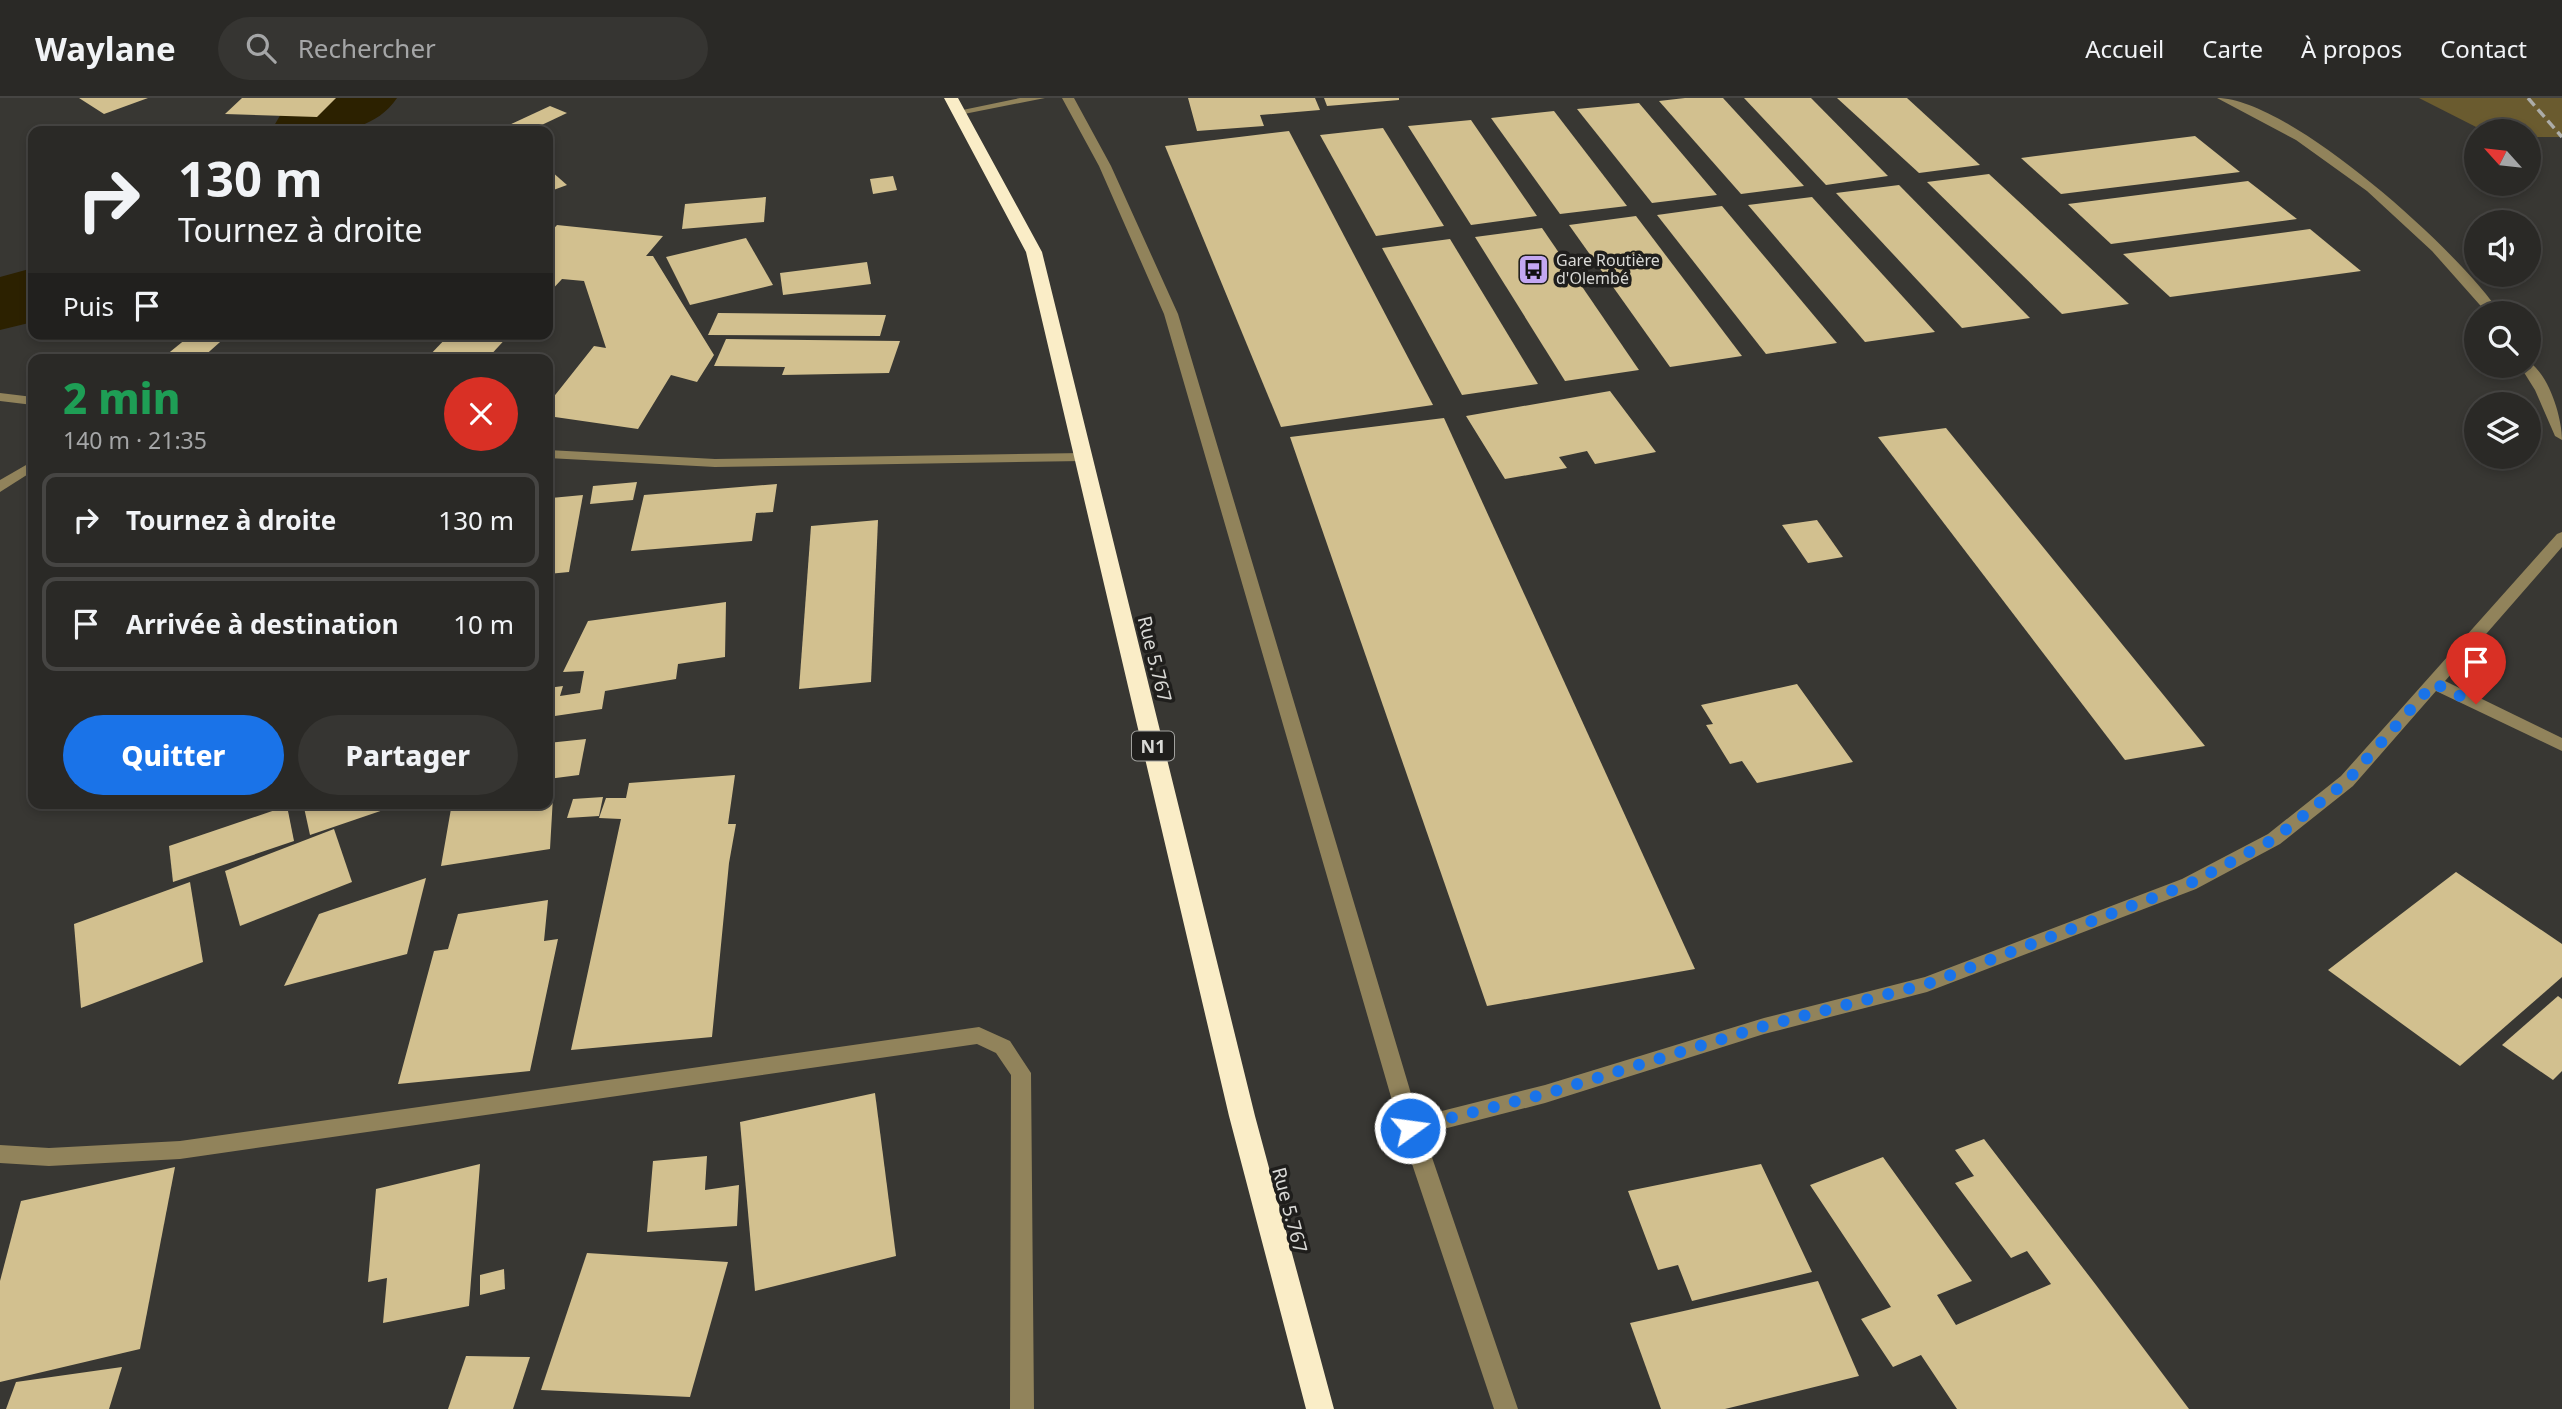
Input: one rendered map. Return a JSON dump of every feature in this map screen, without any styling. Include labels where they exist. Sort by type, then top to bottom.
[{"type":"highway","name":"Rue 5.767","points":[[955,105],[1034,252],[1242,1116],[1320,1409]]},
{"type":"street","points":[[955,105],[1039,98]]},
{"type":"street","points":[[1068,98],[1105,166],[1171,314],[1410,1128],[1506,1409]]},
{"type":"street","points":[[2223,98],[2264,115]]},
{"type":"street","points":[[2246,98],[2264,115],[2331,159],[2399,213],[2447,258],[2484,301]]},
{"type":"street","points":[[2534,378],[2562,436]]},
{"type":"street","points":[[0,397],[28,400]]},
{"type":"street","points":[[553,454],[715,463],[1083,457]]},
{"type":"street","points":[[0,487],[28,468]]},
{"type":"street","points":[[1410,1128],[1545,1094],[1764,1026],[1927,984],[2189,884],[2274,839],[2347,781],[2562,537]]},
{"type":"street","points":[[2434,683],[2562,746]]},
{"type":"street","points":[[0,1154],[49,1157],[180,1150],[979,1035],[1003,1047],[1021,1073],[1022,1409]]},
{"type":"shaded area","points":[[2419,98],[2562,98],[2562,137],[2541,137],[2541,119],[2464,121]]},
{"type":"building","points":[[79,98],[148,98],[104,114]]},
{"type":"building","points":[[242,98],[336,98],[317,117],[225,114]]},
{"type":"building","points":[[1188,98],[1315,98],[1320,110],[1260,115],[1264,126],[1197,131]]},
{"type":"building","points":[[1324,98],[1399,98],[1399,100],[1327,106]]},
{"type":"building","points":[[1723,98],[1804,186],[1741,194],[1659,101]]},
{"type":"building","points":[[1744,98],[1811,98],[1888,176],[1826,185]]},
{"type":"building","points":[[1837,98],[1907,98],[1980,165],[1919,173]]},
{"type":"building","points":[[1639,103],[1717,195],[1652,203],[1577,109]]},
{"type":"building","points":[[550,106],[567,113],[540,126],[507,126]]},
{"type":"building","points":[[1554,111],[1627,206],[1560,214],[1491,118]]},
{"type":"building","points":[[1471,120],[1537,216],[1471,225],[1408,126]]},
{"type":"building","points":[[1383,128],[1444,226],[1376,236],[1320,135]]},
{"type":"building","points":[[1289,131],[1433,405],[1281,427],[1165,146]]},
{"type":"building","points":[[2195,136],[2240,172],[2061,194],[2021,158]]},
{"type":"building","points":[[553,173],[567,185],[553,190]]},
{"type":"building","points":[[1989,174],[2129,304],[2062,314],[1927,182]]},
{"type":"building","points":[[893,176],[897,190],[873,194],[870,179]]},
{"type":"building","points":[[2248,181],[2297,219],[2111,244],[2068,204]]},
{"type":"building","points":[[1899,185],[2030,318],[1962,328],[1836,193]]},
{"type":"building","points":[[766,197],[764,222],[682,229],[685,204]]},
{"type":"building","points":[[1812,197],[1935,332],[1865,342],[1748,205]]},
{"type":"building","points":[[1722,206],[1837,343],[1766,354],[1657,215]]},
{"type":"building","points":[[1636,216],[1742,356],[1670,367],[1569,225]]},
{"type":"building","points":[[557,225],[663,236],[646,256],[653,256],[714,355],[697,382],[671,375],[638,429],[553,417],[553,398],[594,346],[606,348],[584,281],[562,279],[553,289],[553,229]]},
{"type":"building","points":[[1542,228],[1639,370],[1565,381],[1475,237]]},
{"type":"building","points":[[2310,229],[2361,271],[2170,297],[2123,254]]},
{"type":"building","points":[[746,238],[773,285],[690,305],[666,257]]},
{"type":"building","points":[[1450,239],[1538,384],[1462,395],[1382,248]]},
{"type":"building","points":[[867,262],[871,284],[783,295],[780,273]]},
{"type":"building","points":[[718,313],[886,315],[880,336],[708,335]]},
{"type":"building","points":[[726,339],[900,341],[889,373],[782,375],[785,367],[714,366]]},
{"type":"building","points":[[185,340],[222,340],[207,354],[167,354]]},
{"type":"building","points":[[444,340],[504,340],[492,354],[431,354]]},
{"type":"building","points":[[1610,391],[1656,452],[1595,464],[1587,451],[1559,457],[1567,468],[1505,479],[1466,416]]},
{"type":"building","points":[[1444,418],[1695,969],[1487,1006],[1290,437]]},
{"type":"building","points":[[1946,428],[2205,746],[2125,760],[1878,437]]},
{"type":"building","points":[[637,482],[633,500],[590,504],[593,486]]},
{"type":"building","points":[[777,484],[773,512],[756,513],[752,541],[631,551],[644,495]]},
{"type":"building","points":[[583,495],[569,572],[553,574],[553,498]]},
{"type":"building","points":[[878,520],[871,682],[799,689],[811,526]]},
{"type":"building","points":[[1817,520],[1843,557],[1808,563],[1782,525]]},
{"type":"building","points":[[726,602],[725,657],[678,664],[676,679],[605,691],[602,709],[553,716],[553,687],[563,686],[560,696],[580,693],[584,671],[563,672],[588,621]]},
{"type":"building","points":[[1797,684],[1853,762],[1757,783],[1742,761],[1730,764],[1706,725],[1713,724],[1701,705]]},
{"type":"building","points":[[586,739],[579,775],[553,778],[553,742]]},
{"type":"building","points":[[735,775],[728,824],[736,824],[729,863],[712,1037],[571,1050],[621,819],[599,818],[606,798],[626,798],[629,783]]},
{"type":"building","points":[[603,797],[599,816],[567,818],[573,799]]},
{"type":"building","points":[[278,809],[288,809],[294,841],[173,882],[169,846]]},
{"type":"building","points":[[304,809],[386,809],[310,835]]},
{"type":"building","points":[[451,809],[552,809],[550,849],[441,866]]},
{"type":"building","points":[[334,829],[352,882],[240,926],[225,871]]},
{"type":"building","points":[[2456,872],[2562,944],[2562,977],[2460,1066],[2328,970]]},
{"type":"building","points":[[426,878],[407,954],[284,986],[319,914]]},
{"type":"building","points":[[190,882],[203,962],[81,1008],[74,924]]},
{"type":"building","points":[[548,900],[544,941],[558,939],[530,1071],[398,1084],[434,951],[448,949],[458,914]]},
{"type":"building","points":[[2558,996],[2562,999],[2562,1071],[2553,1080],[2502,1045]]},
{"type":"building","points":[[875,1093],[896,1256],[755,1291],[740,1122]]},
{"type":"building","points":[[1984,1139],[2189,1409],[1957,1409],[1921,1355],[1893,1367],[1861,1319],[1891,1307],[1810,1185],[1883,1157],[1972,1281],[1937,1295],[1956,1325],[2051,1284],[2027,1251],[2011,1258],[1955,1183],[1974,1176],[1955,1150]]},
{"type":"building","points":[[707,1156],[705,1190],[739,1185],[737,1226],[647,1232],[653,1161]]},
{"type":"building","points":[[480,1164],[469,1306],[383,1323],[387,1278],[368,1282],[376,1189]]},
{"type":"building","points":[[1761,1164],[1812,1272],[1692,1301],[1678,1265],[1658,1270],[1628,1191]]},
{"type":"building","points":[[175,1167],[140,1349],[0,1382],[0,1281],[21,1201]]},
{"type":"building","points":[[587,1253],[728,1262],[690,1397],[541,1390]]},
{"type":"building","points":[[504,1269],[505,1289],[480,1295],[480,1275]]},
{"type":"building","points":[[1818,1281],[1859,1376],[1725,1409],[1661,1409],[1630,1323]]},
{"type":"building","points":[[466,1356],[530,1357],[513,1409],[448,1409]]},
{"type":"building","points":[[122,1367],[109,1409],[6,1409],[16,1382]]},
{"type":"waterway","points":[[309,126],[311,122],[361,98]]},
{"type":"waterway","points":[[0,305],[28,295]]},
{"type":"railway","points":[[2528,98],[2562,137]]},
{"type":"place","name":"Gare Routière d'Olembé","points":[[1533,269]]},
{"type":"route","points":[[1410,1128],[1545,1094],[1764,1026],[1927,984],[2189,884],[2274,839],[2347,781],[2434,683],[2476,704]]}]
